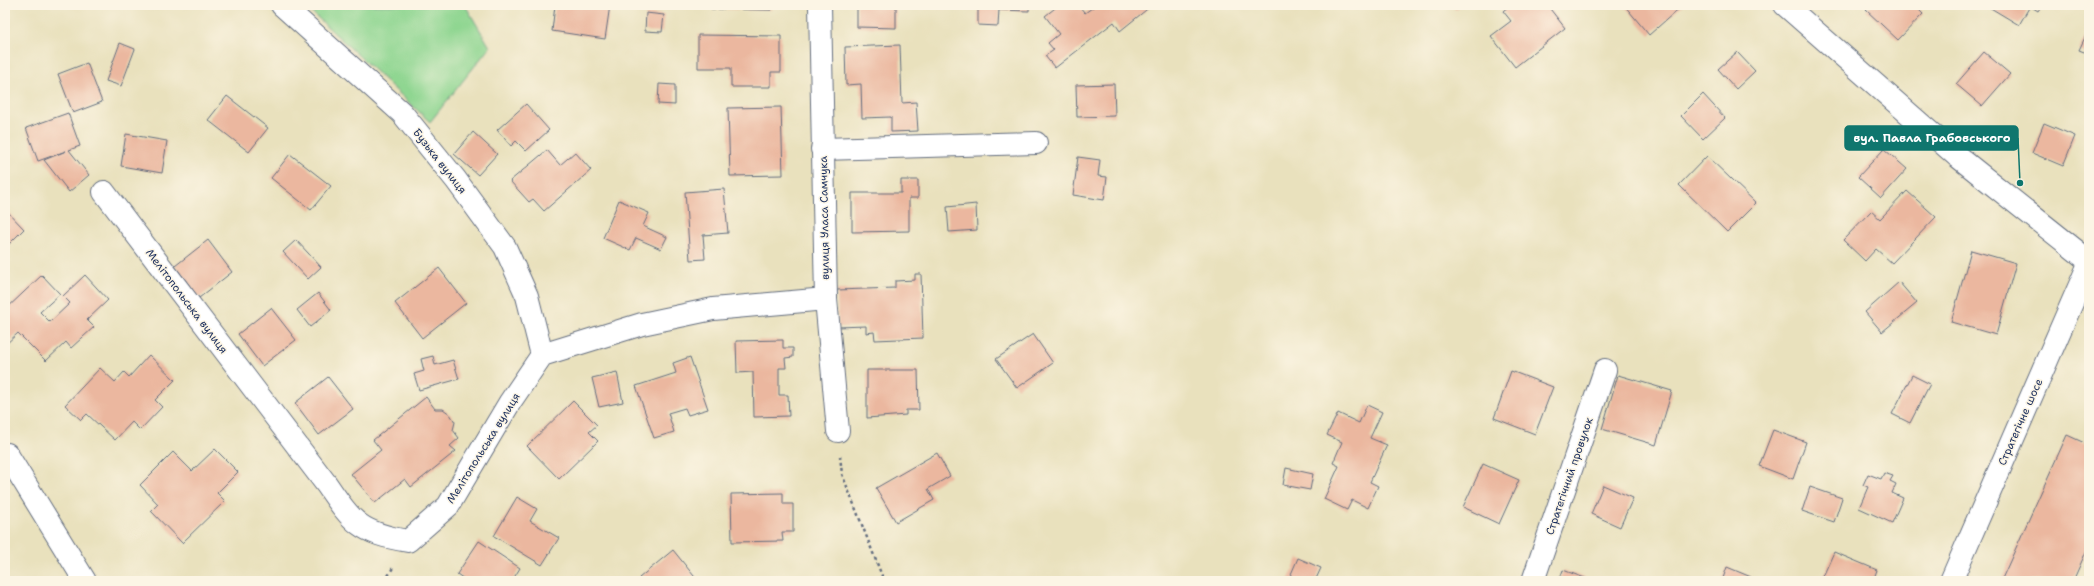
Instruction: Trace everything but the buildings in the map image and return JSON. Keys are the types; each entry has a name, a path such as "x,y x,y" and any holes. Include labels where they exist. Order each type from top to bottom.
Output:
{"street":[{"name":"Бузька вулиця","path":"282,5 402,113 456,180 505,246 527,296 542,355"},
{"name":"вулиця Уласа Самчука","path":"820,5 826,299 838,431"},
{"path":"1785,5 1957,156 2089,262"},
{"path":"822,149 1036,143"},
{"name":"Мелітопольська вулиця","path":"104,192 327,485 348,516 367,530 387,538 408,541 448,506 510,402 542,355"},
{"name":"Стратегічне шосе","path":"1951,581 2083,296 2089,262"},
{"path":"542,355 642,324 713,309 826,299"},
{"name":"Стратегічний провулок","path":"1533,581 1604,370"},
{"path":"7,454 86,581"}],"path":[{"path":"838,431 842,474 884,581"}],"green space":[{"path":"304,5 465,5 490,47 430,122"}],"place":[{"name":"вул. Павла Грабовського","path":"2020,183"}]}
